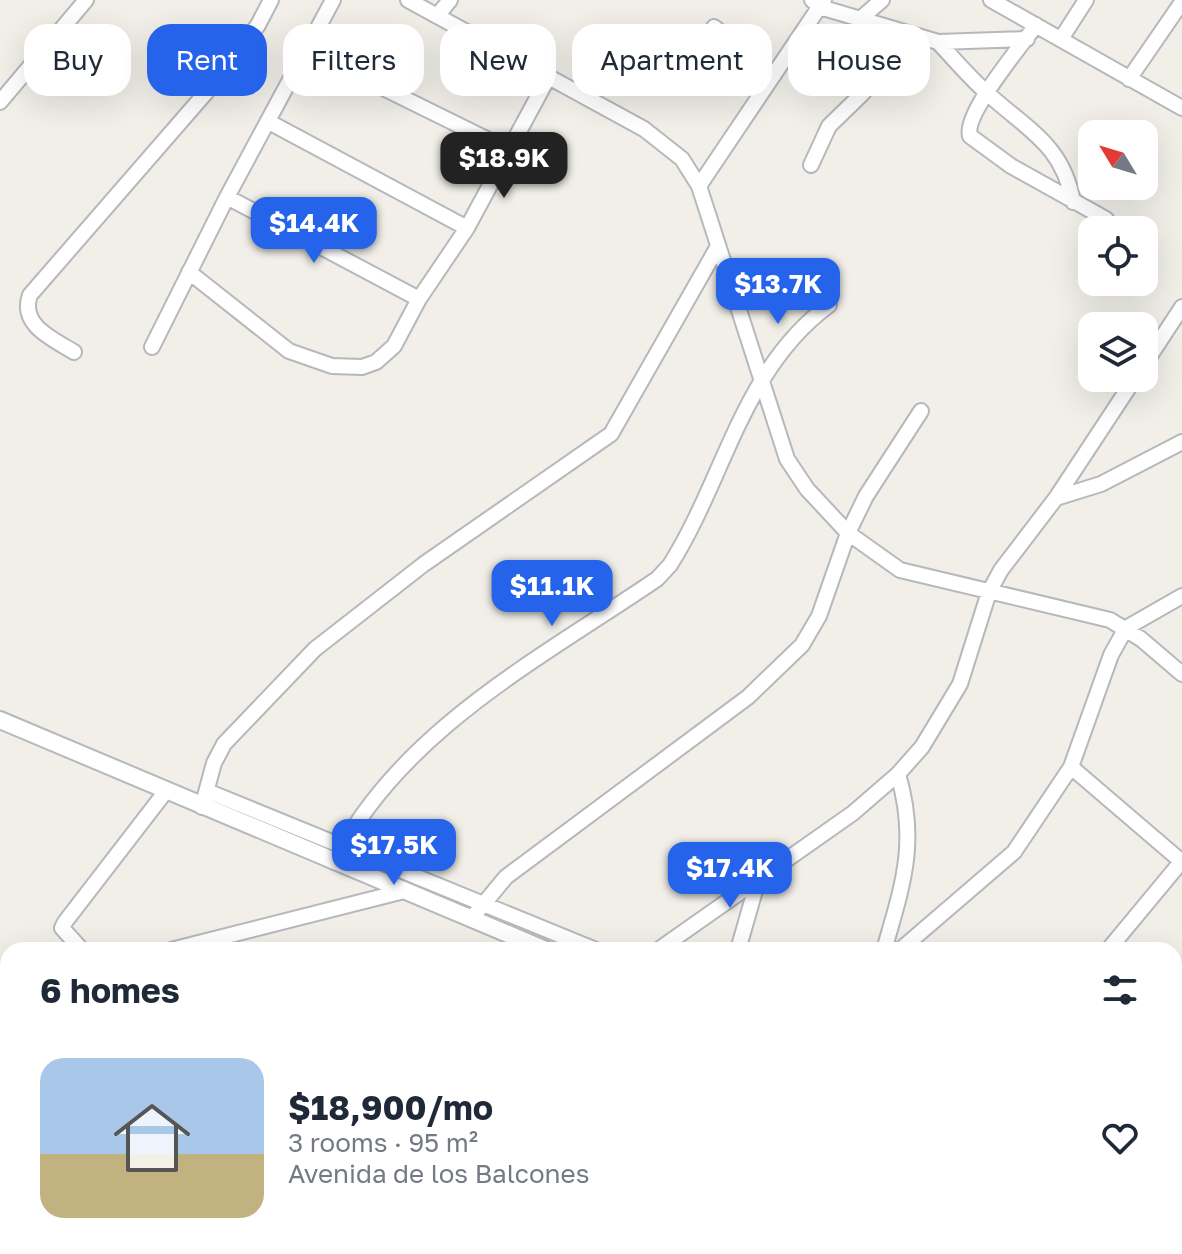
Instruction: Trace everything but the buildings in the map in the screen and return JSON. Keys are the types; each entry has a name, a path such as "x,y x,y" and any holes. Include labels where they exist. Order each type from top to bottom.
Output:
{"street":[{"path":"0,102 86,0"},
{"path":"74,352 38,330 29,316 28,302 35,288 216,81 258,25 271,0"},
{"path":"320,24 333,0"},
{"path":"408,0 452,24"},
{"path":"437,16 450,0"},
{"path":"859,20 882,0"},
{"path":"991,0 1182,108"},
{"path":"1061,39 1086,0"},
{"path":"699,186 819,2 859,20 938,42 1027,39"},
{"path":"1129,79 1182,2"},
{"path":"811,165 829,126 871,81 859,20"},
{"path":"1036,25 968,125 974,142 1100,216"},
{"path":"938,42 987,93 1058,157 1069,177 1073,202"},
{"path":"556,80 653,136 682,159 699,186 759,380 794,472 848,533 900,570 1110,620 1126,628 1182,674"},
{"path":"152,347 227,197 283,95"},
{"path":"399,96 509,150"},
{"path":"189,272 273,341 312,361 332,366 362,367 385,356 405,330 419,299 467,228 538,96"},
{"path":"269,122 467,228"},
{"path":"227,197 419,299"},
{"path":"204,799 214,763 224,744 315,649 424,564 611,434 717,248"},
{"path":"334,862 364,813 423,745 457,716 657,579 670,565 759,380 804,324 829,305"},
{"path":"1158,344 1182,307"},
{"path":"669,942 853,813 898,774 942,718 960,684 989,592 1001,570 1056,498 1126,392"},
{"path":"471,919 506,877 776,673 802,645 819,616 848,533 866,496 921,411"},
{"path":"1056,498 1101,484 1182,442"},
{"path":"909,942 1014,852 1071,767 1111,655 1126,628 1182,596"},
{"path":"0,720 166,791 204,799 342,845 577,942"},
{"path":"1071,767 1182,862 1115,942"},
{"path":"886,942 907,871 910,833 898,774"},
{"path":"60,942 62,928 75,906 166,791"},
{"path":"204,799 334,862 527,942"},
{"path":"740,942 758,880"},
{"path":"203,942 404,891"},
{"path":"62,928 75,942"}]}
